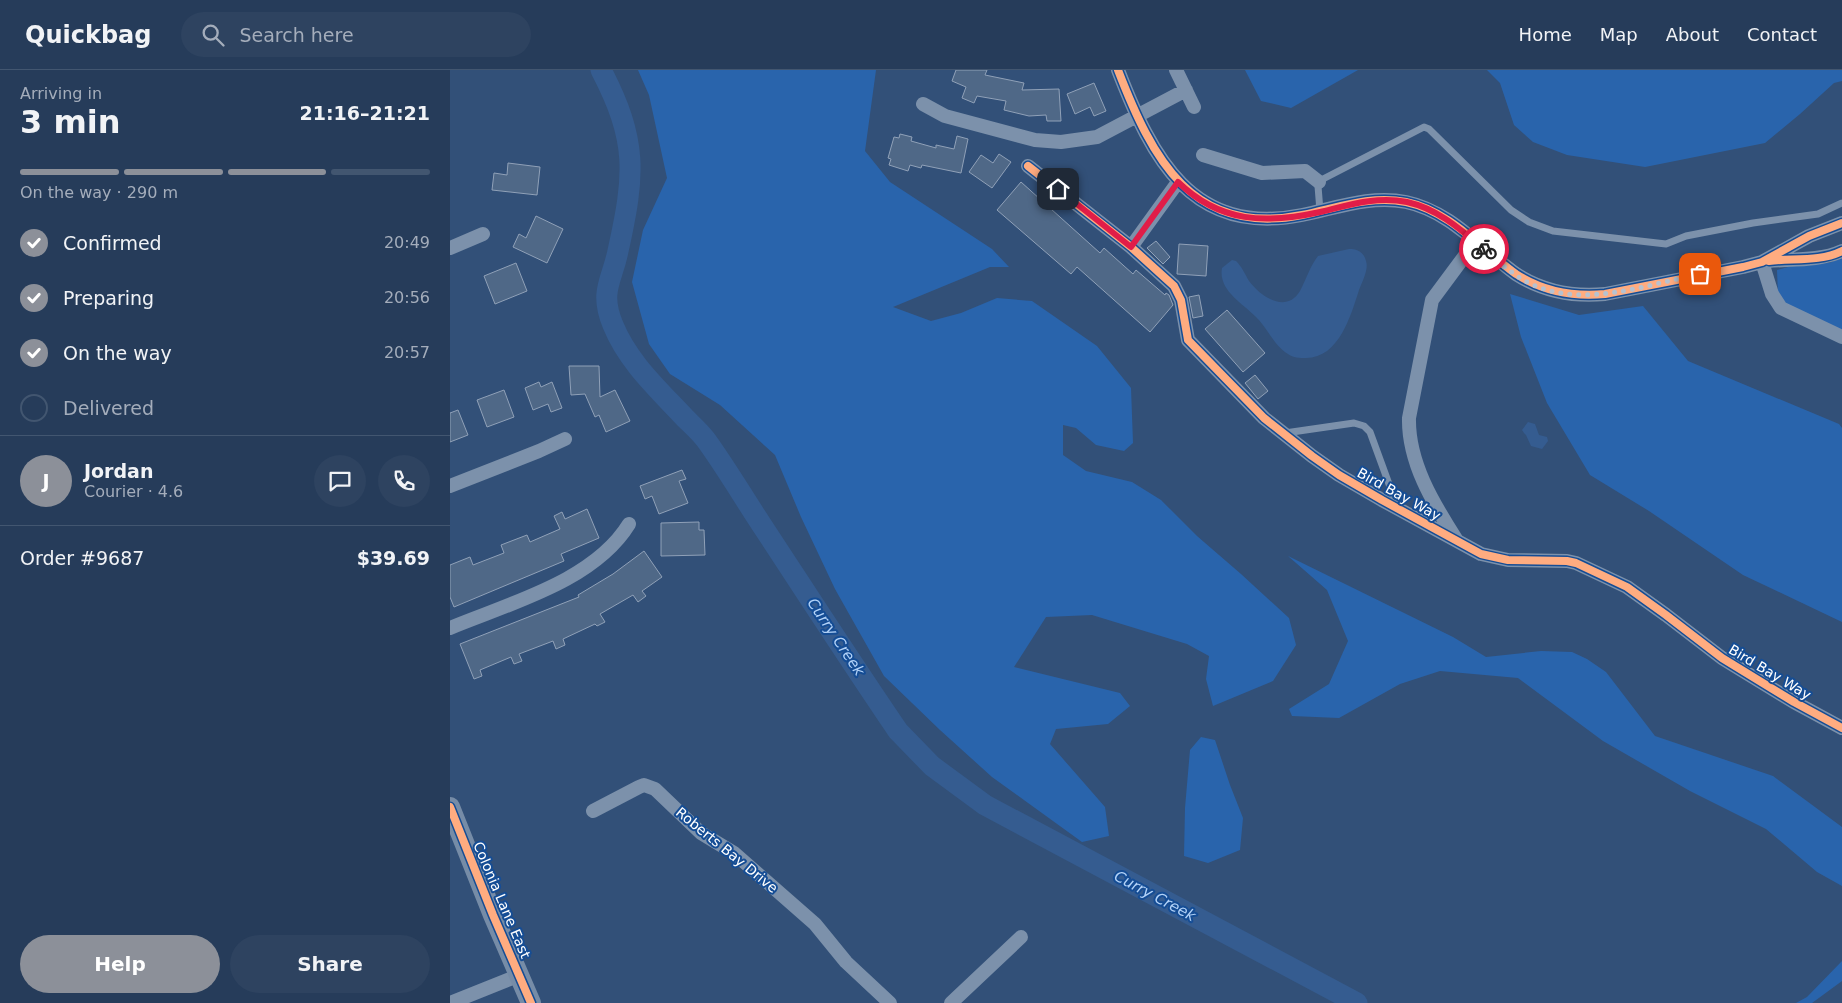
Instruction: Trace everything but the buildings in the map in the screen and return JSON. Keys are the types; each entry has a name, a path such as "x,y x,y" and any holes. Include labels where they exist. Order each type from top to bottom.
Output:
{"street":[{"path":"1118,70 1158,155 1178,182 1200,200 1224,212 1246,218 1285,218 1365,201 1406,202 1443,216 1526,281 1554,292 1586,296 1605,294 1762,262 1796,258 1818,258 1842,251"},
{"path":"1176,70 1194,107"},
{"path":"924,104 945,116 1023,137 1049,141 1084,140 1097,137 1186,90"},
{"path":"1203,155 1262,173 1305,171 1320,182"},
{"name":"Bird Bay Way","path":"1028,166 1131,247 1176,290 1181,300 1188,340 1282,434 1339,475 1481,554 1494,558 1576,563 1627,588 1722,658 1794,702 1842,728"},
{"path":"1131,247 1178,182"},
{"path":"1762,262 1809,236 1842,224"},
{"path":"450,248 483,234"},
{"name":"Bird Bay Way","path":"1458,541 1426,487 1412,444 1409,418 1432,300 1475,242"},
{"path":"1762,262 1772,294 1781,308 1790,314 1842,337"},
{"path":"450,486 565,439"},
{"path":"450,628 568,578 590,565 611,548 629,524"},
{"name":"Roberts Bay Drive","path":"593,811 644,785 655,789 701,833 734,853 815,924 846,962 890,1003"},
{"name":"Colonia Lane East","path":"450,807 455,835 493,915 531,1003"},
{"path":"951,1003 1021,937"},
{"path":"450,1002 520,975"}],"lane":[{"path":"1320,212 1318,186 1320,182 1424,128 1429,129 1511,210 1529,222 1553,231 1666,244 1686,236 1818,214 1842,203"},
{"path":"1282,434 1354,423 1364,426 1370,432 1394,495 1395,506"}],"shaded area":[{"path":"638,70 876,70 865,151 890,182 992,249 1009,267 990,267 893,307 931,321 961,313 997,298 1032,301 1097,346 1131,388 1133,443 1124,451 1096,445 1076,428 1063,425 1063,455 1086,471 1132,482 1161,500 1197,536 1289,618 1296,645 1273,681 1213,706 1206,679 1209,656 1187,644 1092,615 1046,617 1014,667 1120,693 1130,706 1108,724 1056,729 1050,744 1105,807 1109,836 1082,842 992,777 884,676 835,589 801,517 775,455 720,405 670,374 649,344 632,282 643,230 667,178 649,95"},
{"path":"1245,70 1358,70 1291,108 1261,101"},
{"path":"1487,70 1842,70 1842,81 1834,83 1765,143 1645,167 1567,155 1533,142 1514,125 1500,83"},
{"path":"1349,249 1357,250 1364,255 1367,264 1365,275 1342,333 1327,351 1317,356 1297,358 1283,351 1259,320 1227,289 1222,276 1222,268 1232,260 1236,261 1249,281 1260,293 1274,301 1288,301 1294,298 1300,291 1318,256"},
{"path":"1842,258 1842,330 1785,305 1778,294 1777,270 1799,264 1829,263"},
{"path":"1510,294 1579,315 1643,306 1688,361 1839,424 1842,428 1842,622 1743,575 1649,511 1590,475 1547,403 1521,337"},
{"path":"1528,422 1535,424 1539,435 1547,437 1548,441 1542,449 1531,446 1522,430"},
{"path":"1288,556 1453,637 1486,657 1541,651 1572,652 1587,659 1606,672 1655,736 1773,776 1842,827 1842,886 1817,872 1766,829 1690,791 1603,741 1518,678 1440,671 1400,684 1339,718 1292,716 1289,709 1329,684 1348,641 1327,590"},
{"path":"1201,737 1215,740 1243,818 1240,850 1208,863 1184,856 1185,808 1190,750"},
{"path":"1842,961 1842,981 1812,1003 1796,1003 1807,997"}],"waterway":[{"name":"Curry Creek","path":"601,70 622,117 630,158 630,179 624,224 607,295 607,303 613,325 635,363 654,386 701,434 714,451 898,731 932,766 985,805 1357,1003"}],"cycle path":[{"path":"1118,70 1146,133 1162,160 1182,184 1204,202 1232,214 1264,219 1302,215 1367,201 1393,200 1406,202 1422,207 1451,222 1516,274 1537,285 1559,292 1582,295 1605,294 1743,267 1762,262 1809,236 1842,223"},
{"path":"1028,166 1131,247 1174,286 1181,300 1188,340 1264,418 1339,475 1481,554 1508,560 1567,561 1576,563 1627,587 1722,658 1794,702 1842,728"},
{"path":"1769,261 1825,257 1842,251"},
{"path":"450,807 493,915 531,1003"}],"way so far":[{"path":"1484,249 1526,281 1554,292 1568,295 1605,294 1700,274"}],"route":[{"path":"1058,189 1131,247 1178,182 1194,196 1211,206 1236,216 1255,219 1285,218 1365,201 1392,200 1406,202 1443,216 1484,249"}]}
